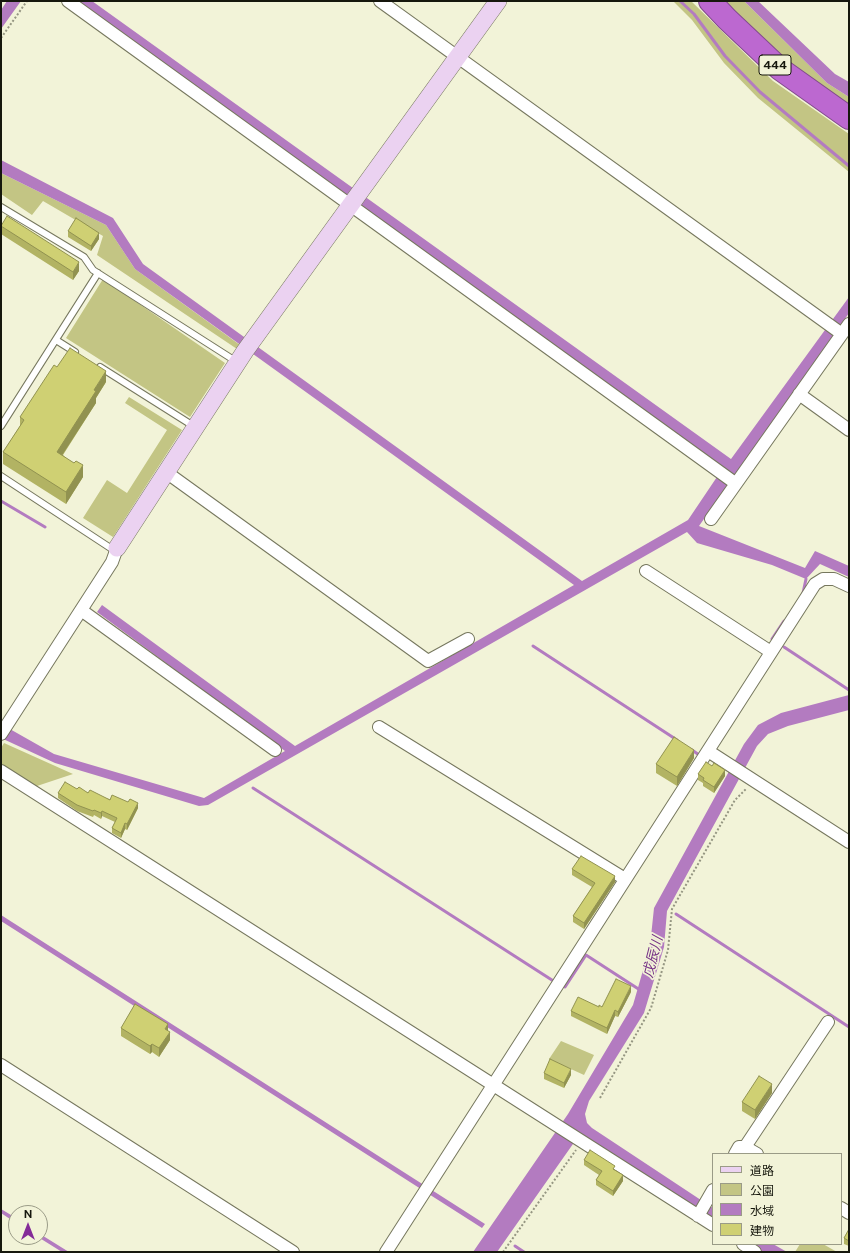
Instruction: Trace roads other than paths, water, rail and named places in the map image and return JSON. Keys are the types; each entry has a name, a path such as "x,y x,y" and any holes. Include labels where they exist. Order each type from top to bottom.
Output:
{"highway":[{"name":"444","path":"710,1 780,69 849,118"}],"street":[{"path":"68,1 355,198 735,482"},
{"path":"380,1 826,322 846,329 735,482 711,519"},
{"path":"4,730 112,562 116,550 245,351 498,1"},
{"path":"799,394 849,430"},
{"path":"166,472 428,661 468,639"},
{"path":"646,571 771,652"},
{"path":"386,1252 492,1084 815,584 822,579 834,579 849,586"},
{"path":"81,610 275,750"},
{"path":"378,726 625,879"},
{"path":"705,756 728,764 849,842"},
{"path":"1,771 712,1224"},
{"path":"745,1146 828,1022"},
{"path":"1,1066 293,1252"},
{"path":"736,1153 740,1146 745,1146 756,1153"},
{"path":"698,1216 710,1195"},
{"path":"744,1245 755,1252"}],"lane":[{"path":"1,207 84,257 93,270 98,273 245,351"},
{"path":"1,426 98,273"},
{"path":"56,340 82,356"},
{"path":"95,364 195,427"},
{"path":"1,476 116,550"}],"water":[{"path":"7,1 21,1 1,29 1,10"},
{"path":"75,1 92,1 731,459 849,297 849,313 699,526 805,568 815,551 849,566 849,577 820,564 806,579 772,565 697,543 687,532 208,805 199,806 55,763 1,738 1,724 54,754 204,798 285,751 97,612 102,605 295,746 574,585 135,269 106,225 1,173 1,160 113,218 143,264 582,581 688,520 723,468"},
{"path":"744,1 758,1 835,74 849,82 849,97 827,83"},
{"name":"戊辰川","path":"849,695 849,710 788,726 768,734 757,746 667,911 664,947 644,1013 589,1101 585,1114 587,1123 592,1128 712,1207 712,1221 580,1134 497,1252 473,1252 568,1114 633,1005 650,946 654,908 744,744 758,725 781,713"},
{"path":"1,915 485,1224 482,1228 1,921"},
{"path":"1,1209 8,1213 8,1218 1,1213"},
{"path":"48,1239 69,1252 62,1252 48,1243"},
{"path":"751,1245 775,1245 787,1252 762,1252"}],"waterway":[{"path":"680,1 694,14 725,56 760,92 849,166"},
{"path":"1,501 45,527"},
{"path":"803,593 806,579"},
{"path":"772,639 784,621"},
{"path":"533,646 677,740"},
{"path":"784,647 849,690"},
{"path":"692,750 702,757"},
{"path":"253,788 555,982"},
{"path":"676,914 849,1027"},
{"path":"560,984 565,987 586,955 640,990"},
{"path":"515,1246 524,1252"}]}
